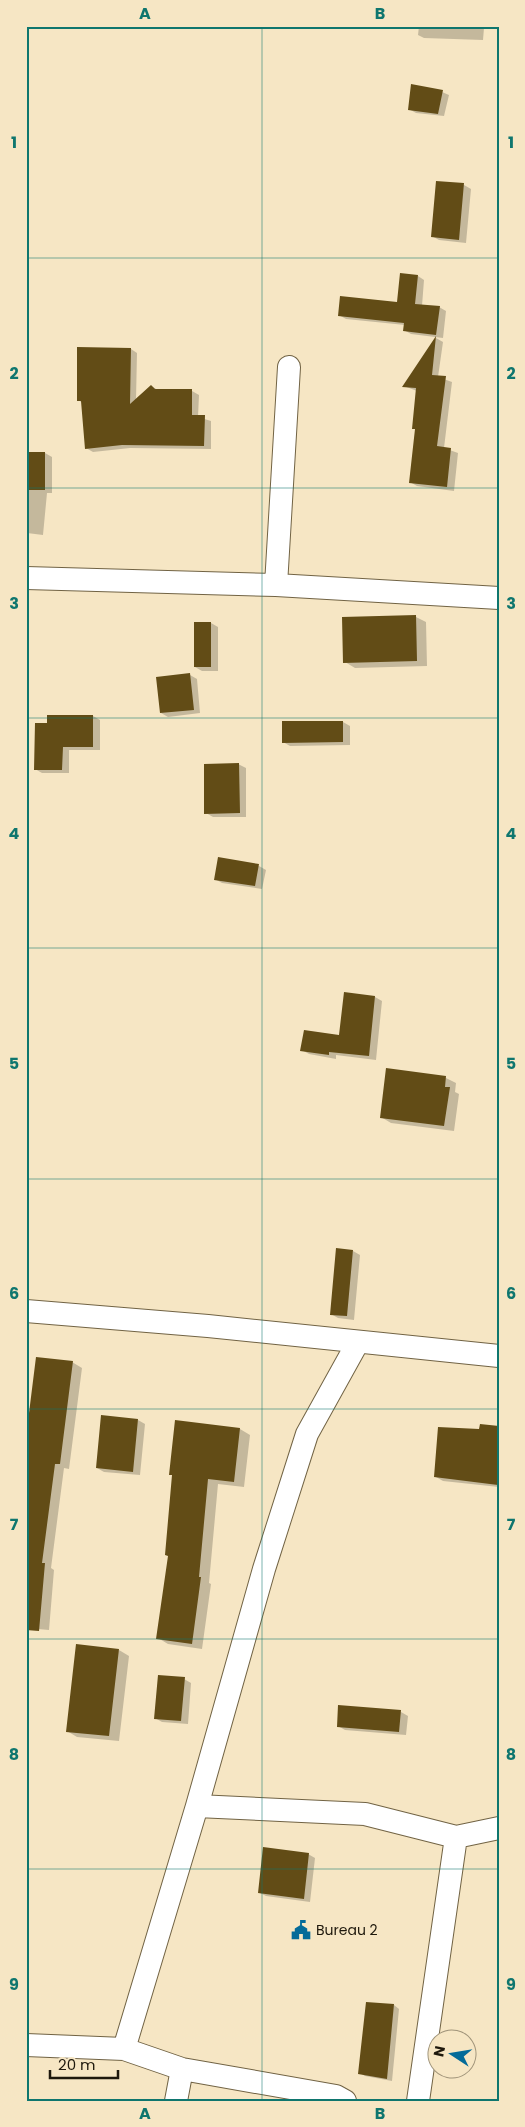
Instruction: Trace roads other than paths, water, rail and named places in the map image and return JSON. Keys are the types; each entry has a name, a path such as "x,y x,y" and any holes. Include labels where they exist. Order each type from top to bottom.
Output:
{"street":[{"path":"276,585 289,367"},
{"path":"26,578 276,585 499,598"},
{"path":"26,1311 499,1356"},
{"path":"124,2049 197,1806 264,1570 307,1434 358,1342"},
{"path":"197,1806 365,1814 456,1837 499,1828"},
{"path":"418,2101 456,1837"},
{"path":"26,2045 124,2049 182,2069 336,2096 346,2101"},
{"path":"176,2101 182,2069"}],"place":[{"name":"Bureau 2","path":"301,1930"}]}
